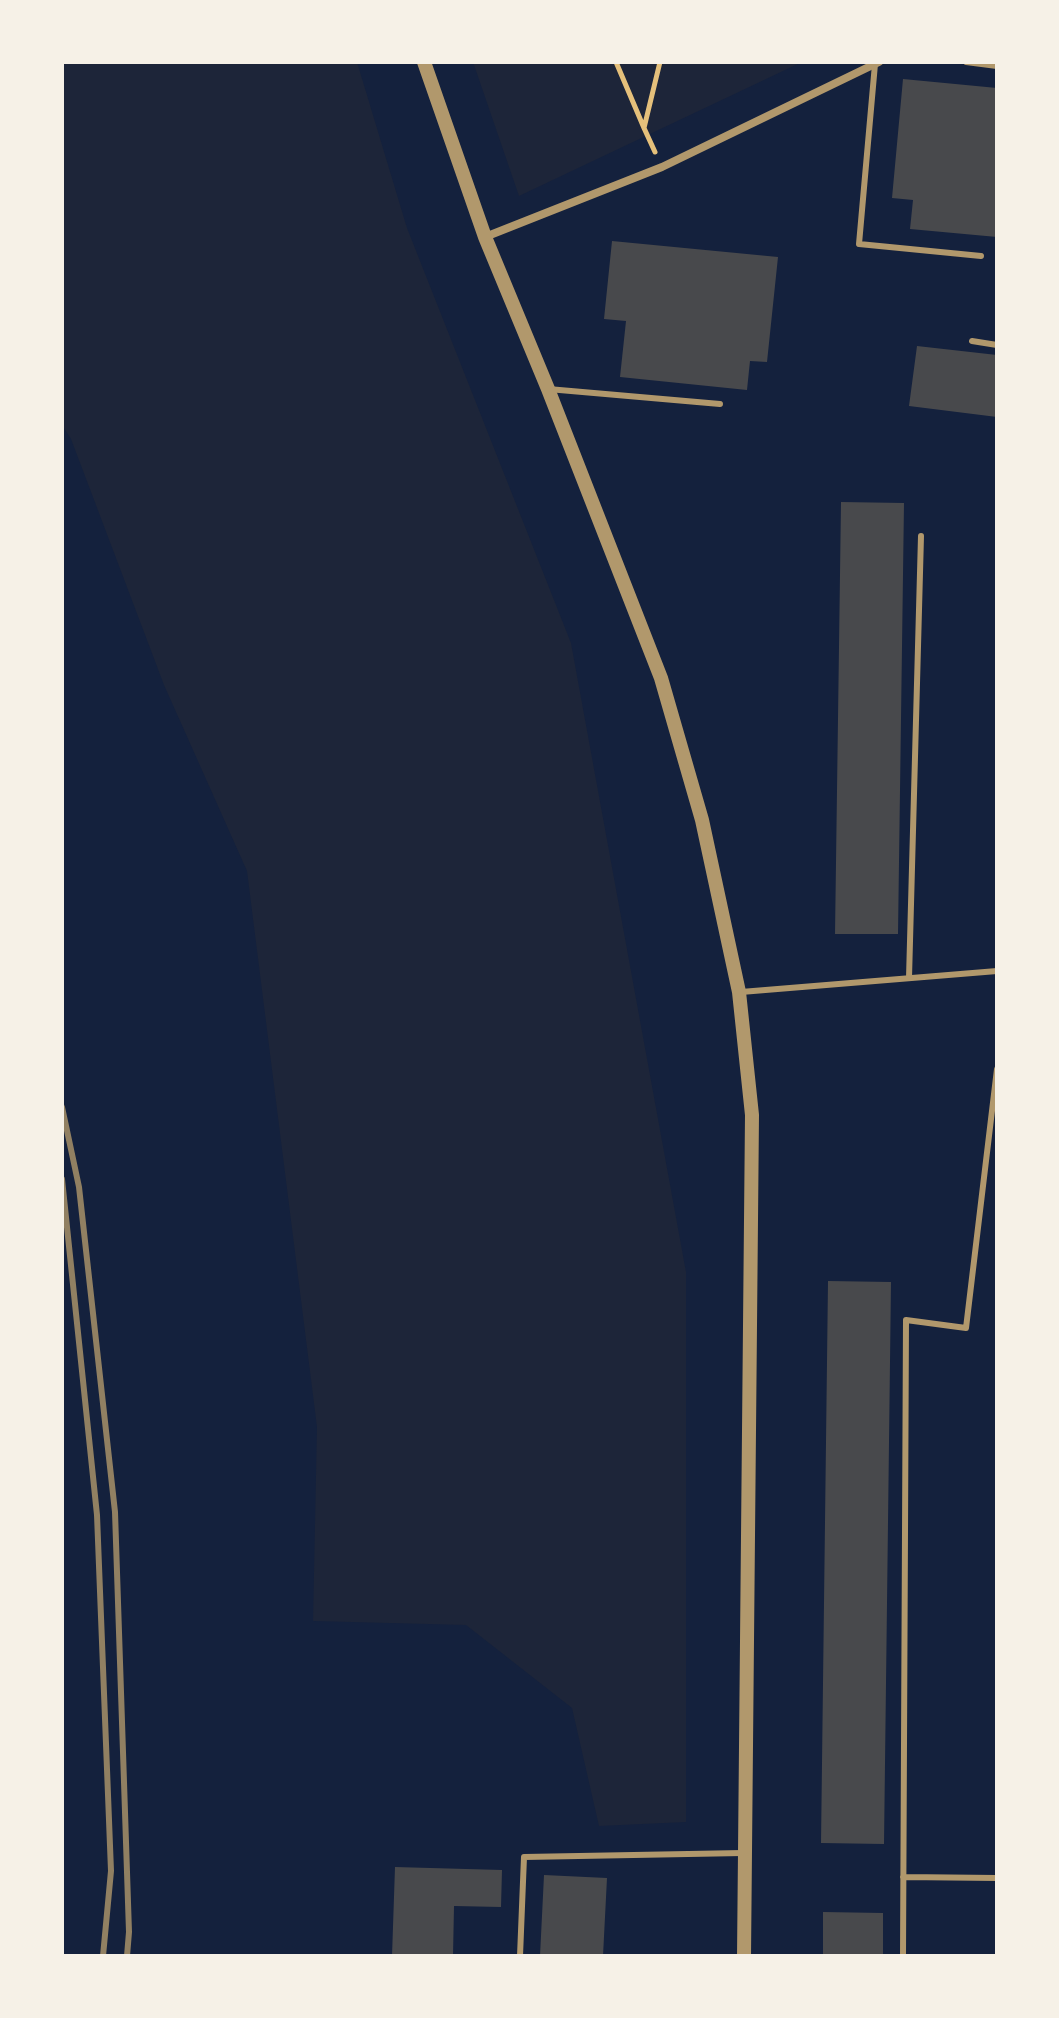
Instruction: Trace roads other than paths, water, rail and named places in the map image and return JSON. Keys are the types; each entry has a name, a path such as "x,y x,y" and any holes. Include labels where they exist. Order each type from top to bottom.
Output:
{"street":[{"path":"424,62 485,237 661,678 702,820 739,992 752,1115 744,1956"},
{"path":"485,237 662,167 877,63"}],"lane":[{"path":"966,62 997,66"},
{"path":"877,63 859,244 981,256"},
{"path":"972,341 997,345"},
{"path":"548,389 720,404"},
{"path":"909,978 921,536"},
{"path":"739,992 997,971"},
{"path":"903,1956 906,1320 966,1328 997,1069"},
{"path":"520,1956 524,1857 746,1853"},
{"path":"903,1877 997,1878"}],"railway":[{"path":"62,1107 79,1187 115,1512 129,1932 127,1956"},
{"path":"62,1179 97,1515 111,1871 103,1956"}]}
